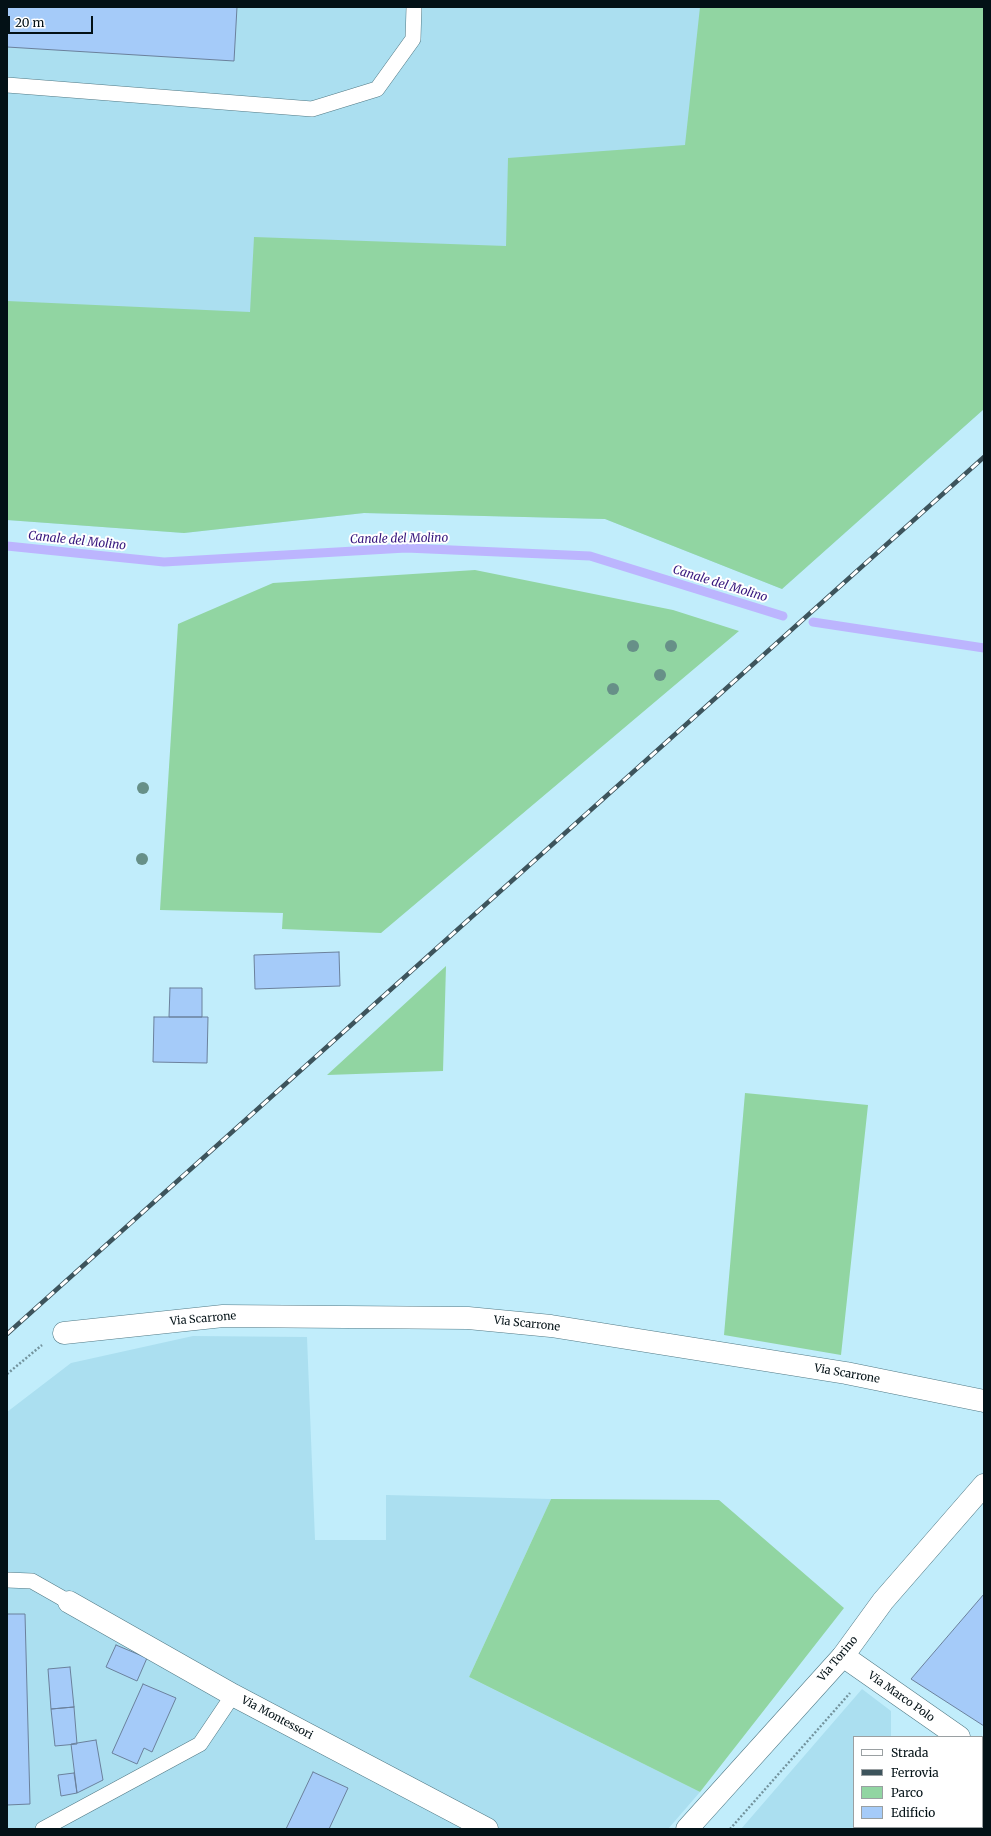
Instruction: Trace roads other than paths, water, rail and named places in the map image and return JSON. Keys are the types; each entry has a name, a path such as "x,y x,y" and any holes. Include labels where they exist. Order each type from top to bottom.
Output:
{"street":[{"name":"Via Scarrone","path":"64,1333 223,1316 468,1318 551,1326 830,1370 984,1401"},
{"name":"Via Torino","path":"687,1829 843,1656 883,1601 984,1485"},
{"name":"Via Montessori","path":"68,1602 233,1695 487,1829"},
{"name":"Via Marco Polo","path":"843,1656 957,1736"}],"lane":[{"path":"7,85 312,109 377,89 413,39 414,7"},
{"path":"7,1580 32,1581 68,1602"},
{"path":"43,1829 200,1744 233,1695"}],"waterway":[{"name":"Canale del Molino","path":"7,546 164,562 406,548 590,556 783,616"},
{"name":"Canale del Molino","path":"813,622 984,648"}],"railway":[{"path":"7,1334 984,457"}]}
